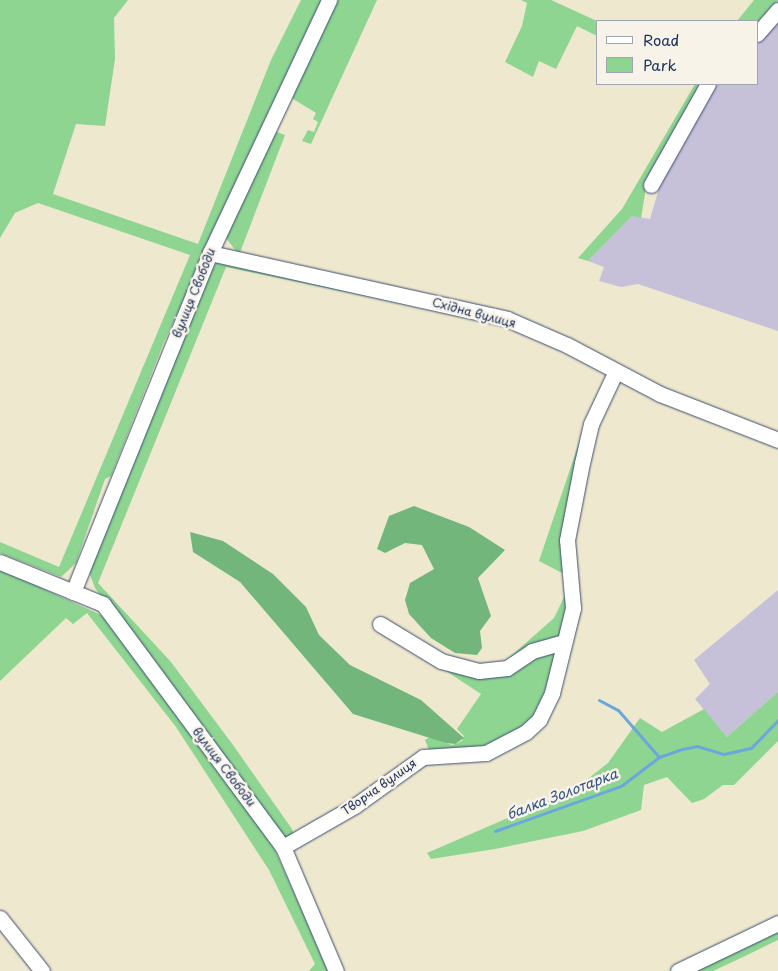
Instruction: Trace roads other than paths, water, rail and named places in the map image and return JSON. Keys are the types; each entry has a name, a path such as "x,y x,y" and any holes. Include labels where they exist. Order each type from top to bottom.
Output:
{"street":[{"name":"вулиця Свободи","path":"73,592 210,253 329,0"},
{"path":"758,33 778,10"},
{"path":"651,185 707,85"},
{"name":"Східна вулиця","path":"210,253 507,320 567,345 615,373 778,440"},
{"name":"Творча вулиця","path":"283,847 356,805 423,757 486,754 526,732 549,702 575,596 567,529 591,424 615,373"},
{"name":"вулиця Свободи","path":"0,562 103,604 283,847 336,971"},
{"path":"380,624 441,661 479,671 507,668 532,651 563,642"},
{"path":"0,918 42,971"},
{"path":"678,971 778,923"}],"waterway":[{"name":"балка Золотарка","path":"599,700 618,710 659,757"},
{"name":"балка Золотарка","path":"495,831 621,786 659,757 682,749 697,746 724,754 751,748 778,720"}]}
